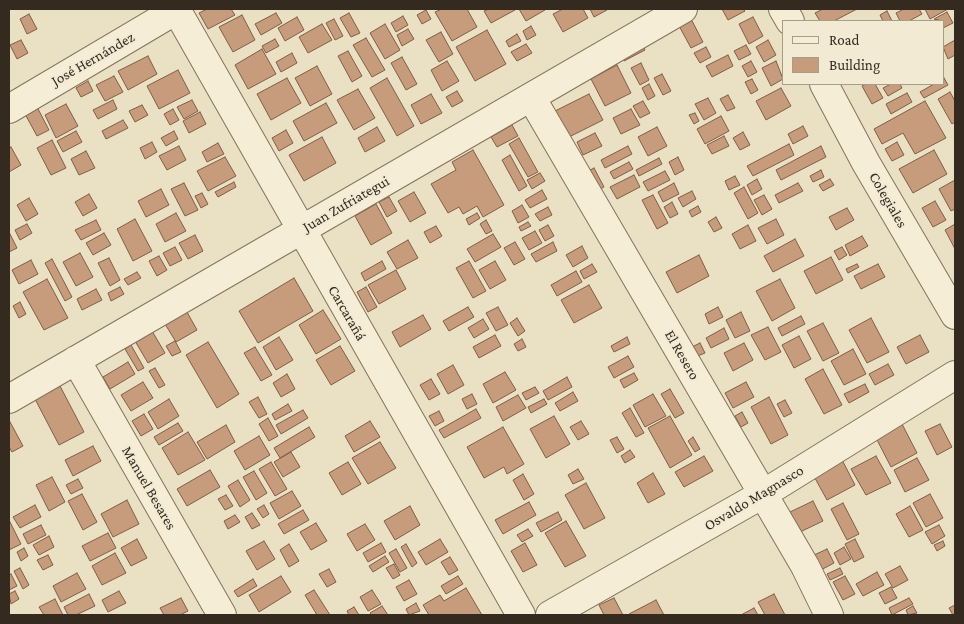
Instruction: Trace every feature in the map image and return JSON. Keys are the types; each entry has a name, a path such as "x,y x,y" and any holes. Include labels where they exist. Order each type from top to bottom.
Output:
{"street":[{"name":"José Hernández","path":"9,108 177,9"},
{"name":"Carcarañá","path":"177,9 300,231 521,615"},
{"name":"Juan Zufriategui","path":"9,399 683,9"},
{"path":"783,9 789,20"},
{"name":"Colegiales","path":"825,85 866,163 955,315"},
{"name":"El Resero","path":"531,97 763,494 804,566 829,615"},
{"name":"Manuel Besares","path":"76,360 222,615"},
{"name":"Osvaldo Magnasco","path":"550,615 763,494 955,375"}],"building":[{"path":"207,9 231,9 235,15 208,29 199,13"},
{"path":"442,9 467,9 477,27 452,41 435,12"},
{"path":"489,9 515,10 491,23 484,11"},
{"path":"519,9 545,9 545,10 526,21"},
{"path":"563,9 583,9 588,18 563,32 553,14"},
{"path":"590,9 607,9 607,10 594,17"},
{"path":"722,9 743,9 745,11 728,20"},
{"path":"823,9 857,9 836,20 819,20 815,13"},
{"path":"904,9 919,9 922,14 911,20 900,20 896,13"},
{"path":"925,9 948,9 930,19"},
{"path":"426,10 431,19 422,24 417,15"},
{"path":"887,11 892,20 882,20 880,15"},
{"path":"947,12 953,23 944,28 944,20 934,19"},
{"path":"276,13 282,23 261,35 255,24"},
{"path":"349,13 360,33 351,37 340,18"},
{"path":"29,14 37,29 27,34 20,19"},
{"path":"242,15 255,40 233,52 219,27"},
{"path":"403,16 408,25 396,32 391,23"},
{"path":"297,17 304,30 285,41 278,28"},
{"path":"690,17 703,42 691,48 678,24"},
{"path":"753,17 763,36 749,44 739,24"},
{"path":"334,19 343,36 335,40 326,23"},
{"path":"322,24 332,40 308,53 299,37"},
{"path":"385,24 400,50 385,59 370,33"},
{"path":"531,26 536,35 527,40 523,31"},
{"path":"408,29 414,39 402,46 397,35"},
{"path":"487,30 506,64 475,81 456,47"},
{"path":"441,32 453,54 439,62 426,40"},
{"path":"517,34 521,41 509,47 506,41"},
{"path":"366,38 385,70 372,77 353,45"},
{"path":"275,39 279,46 266,53 262,46"},
{"path":"21,40 28,53 17,59 10,45"},
{"path":"768,40 776,55 764,62 756,47"},
{"path":"955,40 955,55 948,59 944,46"},
{"path":"526,44 532,53 517,61 511,52"},
{"path":"642,44 645,50 624,61 621,54"},
{"path":"746,45 751,54 739,60 734,51"},
{"path":"706,47 711,57 700,63 694,53"},
{"path":"262,49 276,74 248,89 235,65"},
{"path":"348,51 362,76 352,82 338,56"},
{"path":"292,53 297,63 281,72 276,62"},
{"path":"728,55 733,66 712,77 706,66"},
{"path":"148,56 157,74 128,90 118,71"},
{"path":"402,57 417,84 406,90 391,63"},
{"path":"447,61 459,81 442,91 431,70"},
{"path":"751,61 757,72 748,77 742,66"},
{"path":"776,61 782,80 771,86 762,68"},
{"path":"641,63 649,80 640,85 631,68"},
{"path":"617,65 631,93 605,106 591,79"},
{"path":"317,66 332,94 310,106 295,78"},
{"path":"178,70 190,93 159,109 147,86"},
{"path":"662,74 671,91 663,95 654,78"},
{"path":"114,76 123,92 105,101 96,85"},
{"path":"287,78 301,103 271,120 257,94"},
{"path":"387,78 414,126 397,136 370,88"},
{"path":"944,78 948,85 924,98 920,92 932,85 944,85"},
{"path":"752,79 758,90 751,94 745,82"},
{"path":"88,81 93,91 81,97 76,88"},
{"path":"649,84 655,96 648,100 642,88"},
{"path":"876,85 883,98 872,104 862,86"},
{"path":"889,85 900,85 902,88 888,96 883,88"},
{"path":"781,88 791,106 766,120 756,101"},
{"path":"358,89 375,118 354,130 337,100"},
{"path":"457,91 463,101 452,107 446,97"},
{"path":"950,92 955,101 955,122 952,124 938,99"},
{"path":"907,93 912,102 891,114 886,104"},
{"path":"431,94 442,113 421,124 411,105"},
{"path":"589,94 603,120 569,137 555,111"},
{"path":"728,95 735,108 727,111 720,99"},
{"path":"708,98 716,113 704,120 695,104"},
{"path":"113,100 117,109 98,119 93,110"},
{"path":"192,100 198,111 184,119 177,107"},
{"path":"643,101 650,113 640,118 633,106"},
{"path":"925,101 946,138 915,154 903,133 882,144 874,129"},
{"path":"326,103 337,123 304,141 293,121"},
{"path":"66,104 78,126 56,138 45,115"},
{"path":"142,105 148,115 135,122 129,111"},
{"path":"37,107 49,130 37,136 25,114"},
{"path":"173,109 179,120 170,125 164,114"},
{"path":"631,109 640,125 621,134 613,118"},
{"path":"200,112 206,124 189,133 183,121"},
{"path":"695,113 699,121 694,124 689,115"},
{"path":"721,116 729,131 705,144 697,129"},
{"path":"123,120 128,128 106,139 102,131"},
{"path":"512,125 518,136 497,147 491,137"},
{"path":"803,126 808,136 793,144 788,134"},
{"path":"377,127 385,141 365,152 358,138"},
{"path":"657,127 667,146 648,156 638,137"},
{"path":"286,130 293,143 279,151 272,138"},
{"path":"76,131 82,142 63,152 57,141"},
{"path":"174,131 178,139 166,146 161,138"},
{"path":"743,132 750,145 740,150 733,138"},
{"path":"595,133 602,146 583,155 577,142"},
{"path":"724,136 729,146 712,154 707,145"},
{"path":"322,137 336,163 304,181 289,155"},
{"path":"519,138 538,172 528,177 509,144"},
{"path":"52,140 66,168 51,175 37,148"},
{"path":"152,142 157,152 145,159 140,148"},
{"path":"897,142 904,155 892,161 885,149"},
{"path":"218,143 224,154 207,162 202,152"},
{"path":"789,144 794,155 753,176 747,166"},
{"path":"179,146 186,160 167,170 159,156"},
{"path":"628,146 632,154 605,168 601,160"},
{"path":"821,146 826,157 781,180 776,170"},
{"path":"11,147 21,165 9,172 9,148"},
{"path":"473,150 504,205 483,217 477,206 463,214 459,207 448,213 431,184 456,170 452,162"},
{"path":"934,150 947,174 913,193 899,169"},
{"path":"86,151 95,168 79,175 71,159"},
{"path":"510,155 527,186 519,191 502,160"},
{"path":"225,157 236,176 208,191 197,171"},
{"path":"678,157 684,170 675,175 669,162"},
{"path":"659,158 662,164 639,176 636,170"},
{"path":"629,162 633,169 614,179 610,172"},
{"path":"594,168 604,187 595,192 585,173"},
{"path":"821,170 824,177 813,182 810,176"},
{"path":"665,171 670,180 648,191 643,182"},
{"path":"540,173 545,181 532,189 527,180"},
{"path":"634,175 640,187 617,199 610,187"},
{"path":"735,176 740,185 729,190 725,181"},
{"path":"757,179 762,189 752,195 747,185"},
{"path":"830,179 834,185 823,191 819,185"},
{"path":"955,180 955,209 951,211 939,189"},
{"path":"234,182 236,187 218,197 215,192"},
{"path":"184,183 198,210 185,216 171,189"},
{"path":"674,183 679,194 663,202 658,192"},
{"path":"798,183 803,191 779,203 775,195"},
{"path":"744,187 758,213 748,219 734,193"},
{"path":"161,189 169,205 146,217 138,201"},
{"path":"542,190 547,199 530,208 525,200"},
{"path":"692,191 696,199 683,207 678,198"},
{"path":"414,192 426,213 410,222 398,201"},
{"path":"202,193 208,204 201,208 195,196"},
{"path":"89,194 97,208 83,216 75,202"},
{"path":"653,195 668,223 657,229 642,200"},
{"path":"764,195 772,209 762,215 754,200"},
{"path":"389,197 397,211 387,217 379,202"},
{"path":"29,198 38,214 26,221 17,205"},
{"path":"935,201 946,220 933,227 922,208"},
{"path":"672,202 678,214 670,218 664,207"},
{"path":"376,204 392,233 371,245 355,216"},
{"path":"522,205 529,217 518,223 512,211"},
{"path":"698,206 701,212 692,217 689,211"},
{"path":"548,207 552,215 540,221 535,214"},
{"path":"847,208 854,220 836,230 829,217"},
{"path":"176,213 186,231 165,242 156,224"},
{"path":"477,213 480,218 469,225 466,219"},
{"path":"716,217 722,228 714,232 708,222"},
{"path":"135,219 152,251 133,261 117,229"},
{"path":"776,219 784,235 767,244 758,228"},
{"path":"96,220 101,230 81,240 75,230"},
{"path":"486,220 492,231 486,234 480,224"},
{"path":"528,222 531,226 521,231 519,227"},
{"path":"27,224 32,233 20,240 15,230"},
{"path":"955,224 955,249 945,230"},
{"path":"548,225 554,236 545,241 539,230"},
{"path":"748,225 756,241 740,249 732,234"},
{"path":"436,226 442,236 430,243 424,232"},
{"path":"535,231 542,243 529,250 522,238"},
{"path":"9,232 17,248 9,252"},
{"path":"104,233 111,245 93,255 86,243"},
{"path":"493,234 501,247 475,262 467,249"},
{"path":"195,235 203,251 188,259 179,243"},
{"path":"862,236 868,246 850,256 845,245"},
{"path":"795,239 804,256 773,272 764,256"},
{"path":"408,240 418,258 397,269 387,252"},
{"path":"515,242 525,259 514,265 504,248"},
{"path":"553,242 557,251 536,262 531,254"},
{"path":"582,246 588,258 573,267 566,255"},
{"path":"175,247 182,260 170,266 163,253"},
{"path":"842,247 847,255 839,260 834,251"},
{"path":"80,253 93,277 76,286 63,262"},
{"path":"699,255 709,276 677,293 666,272"},
{"path":"159,256 167,270 157,276 149,261"},
{"path":"831,257 843,280 816,294 804,271"},
{"path":"109,258 120,280 110,286 98,263"},
{"path":"52,259 72,297 65,301 45,263"},
{"path":"31,260 38,274 19,284 12,270"},
{"path":"382,261 386,269 365,281 361,273"},
{"path":"469,261 486,291 473,298 456,268"},
{"path":"495,261 506,280 490,289 479,270"},
{"path":"592,264 597,272 584,279 580,271"},
{"path":"857,264 859,267 848,273 846,269"},
{"path":"878,264 885,277 861,289 854,276"},
{"path":"396,270 406,289 379,304 368,285"},
{"path":"576,271 582,282 557,296 551,285"},
{"path":"137,272 141,278 128,285 124,279"},
{"path":"294,278 313,311 258,343 239,311"},
{"path":"47,279 68,318 44,330 23,292"},
{"path":"780,279 795,308 772,321 756,291"},
{"path":"589,285 602,308 574,323 561,300"},
{"path":"120,287 124,294 111,301 108,293"},
{"path":"366,287 377,307 368,312 357,292"},
{"path":"96,289 102,300 82,310 77,299"},
{"path":"20,302 26,314 19,318 13,306"},
{"path":"468,307 474,317 449,331 443,321"},
{"path":"498,307 508,325 496,331 486,313"},
{"path":"718,307 723,317 709,324 705,314"},
{"path":"323,310 341,339 316,354 299,325"},
{"path":"187,312 197,330 176,342 165,324"},
{"path":"741,312 750,331 735,338 726,320"},
{"path":"423,315 431,329 400,347 392,332"},
{"path":"801,316 805,324 782,336 778,328"},
{"path":"517,318 525,331 518,336 510,323"},
{"path":"871,318 889,352 867,363 849,330"},
{"path":"483,319 489,329 474,338 468,328"},
{"path":"823,323 839,353 823,361 807,331"},
{"path":"768,327 781,352 765,360 751,335"},
{"path":"724,328 729,339 711,348 706,338"},
{"path":"152,331 165,353 148,363 135,341"},
{"path":"495,335 501,346 479,358 473,347"},
{"path":"920,335 929,352 906,364 897,347"},
{"path":"799,336 811,359 794,368 782,345"},
{"path":"279,337 293,360 276,370 263,347"},
{"path":"627,337 630,344 614,352 611,346"},
{"path":"522,339 526,347 518,351 514,344"},
{"path":"175,341 181,352 172,356 166,346"},
{"path":"208,342 239,394 217,408 186,355"},
{"path":"700,343 705,353 695,357 690,348"},
{"path":"744,343 753,360 733,371 724,353"},
{"path":"131,345 144,368 138,371 125,349"},
{"path":"340,346 355,371 331,385 316,360"},
{"path":"255,347 272,375 261,381 244,353"},
{"path":"853,349 866,374 844,385 831,361"},
{"path":"628,356 634,367 614,378 608,367"},
{"path":"128,362 135,374 110,389 103,377"},
{"path":"888,364 894,375 875,385 869,374"},
{"path":"453,365 464,385 448,394 437,374"},
{"path":"155,368 165,385 159,388 149,371"},
{"path":"823,369 842,405 824,414 805,379"},
{"path":"505,372 516,390 493,403 483,384"},
{"path":"634,373 638,380 624,388 620,380"},
{"path":"287,374 295,389 281,397 273,383"},
{"path":"567,377 572,387 548,400 543,391"},
{"path":"431,379 440,394 429,400 420,385"},
{"path":"143,382 153,398 131,411 121,395"},
{"path":"746,382 754,397 733,408 725,393"},
{"path":"865,384 869,392 849,403 844,394"},
{"path":"60,386 84,432 59,445 35,399"},
{"path":"535,387 539,393 526,400 522,393"},
{"path":"670,389 684,413 675,418 661,394"},
{"path":"573,392 578,401 560,411 555,403"},
{"path":"472,394 477,404 467,409 462,399"},
{"path":"653,394 666,416 645,427 633,405"},
{"path":"518,395 526,408 503,421 496,407"},
{"path":"258,397 267,414 259,418 249,402"},
{"path":"769,397 788,435 771,444 751,407"},
{"path":"169,399 179,416 158,429 148,412"},
{"path":"544,399 547,404 531,413 528,407"},
{"path":"785,400 792,413 784,417 777,404"},
{"path":"288,404 292,411 275,420 272,414"},
{"path":"630,408 644,433 636,437 622,413"},
{"path":"476,409 481,418 444,438 439,430"},
{"path":"303,410 308,418 281,434 276,425"},
{"path":"439,411 444,421 435,426 429,416"},
{"path":"742,412 748,423 741,427 735,416"},
{"path":"144,414 153,429 141,436 132,421"},
{"path":"554,416 570,444 546,458 530,429"},
{"path":"670,416 692,455 670,468 648,428"},
{"path":"268,418 278,436 269,441 259,424"},
{"path":"9,420 23,446 12,452 9,447"},
{"path":"370,421 380,437 354,452 345,436"},
{"path":"581,421 589,434 578,440 570,427"},
{"path":"178,423 183,431 159,445 154,437"},
{"path":"902,424 917,453 891,467 876,438"},
{"path":"940,424 952,447 937,455 925,431"},
{"path":"226,425 235,442 207,459 197,442"},
{"path":"309,427 315,437 280,458 274,448"},
{"path":"503,427 524,464 507,474 504,467 484,478 467,447"},
{"path":"188,432 205,460 178,475 162,448"},
{"path":"259,436 270,455 245,470 234,451"},
{"path":"617,437 624,449 617,453 610,440"},
{"path":"693,437 700,449 695,452 688,441"},
{"path":"380,442 396,468 368,484 352,458"},
{"path":"93,446 101,461 73,476 65,460"},
{"path":"630,450 635,457 625,463 621,456"},
{"path":"291,452 300,467 283,477 274,462"},
{"path":"704,456 713,471 684,487 675,472"},
{"path":"840,456 855,485 827,500 811,471"},
{"path":"876,456 891,483 866,495 851,469"},
{"path":"917,458 929,480 905,492 894,470"},
{"path":"271,462 287,489 275,496 259,469"},
{"path":"348,462 361,484 342,495 329,473"},
{"path":"578,469 584,479 573,484 568,475"},
{"path":"210,470 220,487 187,506 177,489"},
{"path":"254,471 267,493 256,500 243,477"},
{"path":"653,473 665,494 648,503 637,483"},
{"path":"523,474 534,494 524,500 513,480"},
{"path":"52,477 65,502 49,511 36,485"},
{"path":"78,479 83,488 71,494 66,485"},
{"path":"238,480 250,500 240,507 228,486"},
{"path":"586,483 605,518 584,529 565,495"},
{"path":"292,491 301,506 279,519 270,503"},
{"path":"82,494 97,522 83,530 68,501"},
{"path":"930,494 943,518 926,527 913,503"},
{"path":"226,495 233,506 225,510 218,499"},
{"path":"127,500 139,524 113,537 101,514"},
{"path":"813,501 823,521 800,532 790,512"},
{"path":"529,502 536,515 503,534 495,520"},
{"path":"843,503 859,534 847,540 831,509"},
{"path":"35,505 41,517 20,528 13,517"},
{"path":"264,505 269,514 263,518 257,509"},
{"path":"410,506 420,525 395,540 384,521"},
{"path":"910,506 923,530 909,537 896,514"},
{"path":"303,510 309,520 284,534 278,524"},
{"path":"558,512 562,520 541,532 536,523"},
{"path":"252,513 260,525 252,529 245,517"},
{"path":"235,515 240,522 228,529 224,521"},
{"path":"9,520 21,544 9,550"},
{"path":"566,521 586,556 565,567 545,533"},
{"path":"316,523 327,541 311,550 300,532"},
{"path":"365,524 375,540 357,551 347,534"},
{"path":"41,525 46,535 28,544 23,534"},
{"path":"939,525 945,536 932,544 925,532"},
{"path":"528,529 533,536 522,542 517,535"},
{"path":"108,533 116,548 90,561 82,546"},
{"path":"49,536 54,547 39,555 33,545"},
{"path":"137,539 147,558 131,566 121,548"},
{"path":"440,539 448,552 426,565 418,552"},
{"path":"855,539 864,557 854,562 845,544"},
{"path":"264,541 275,559 257,570 246,551"},
{"path":"943,541 945,546 937,551 934,545"},
{"path":"381,543 386,552 368,562 363,553"},
{"path":"525,543 537,565 523,572 511,551"},
{"path":"289,544 299,561 289,567 280,550"},
{"path":"406,544 417,563 412,567 401,547"},
{"path":"844,547 851,559 840,565 834,553"},
{"path":"24,548 28,556 21,561 17,552"},
{"path":"396,549 407,568 400,572 389,553"},
{"path":"827,549 834,563 819,571 812,556"},
{"path":"115,553 126,573 102,585 92,566"},
{"path":"48,555 53,565 43,570 37,560"},
{"path":"385,556 389,562 373,572 369,566"},
{"path":"450,557 458,570 449,575 441,562"},
{"path":"394,564 400,575 393,579 386,568"},
{"path":"900,566 908,580 893,588 885,574"},
{"path":"20,568 29,585 23,589 14,571"},
{"path":"840,568 843,574 830,580 827,574"},
{"path":"329,569 336,582 327,587 319,574"},
{"path":"877,572 884,585 863,596 856,584"},
{"path":"77,573 86,589 61,602 53,586"},
{"path":"11,574 17,586 9,590 9,575"},
{"path":"281,576 291,592 259,612 249,595"},
{"path":"458,576 463,584 446,594 441,586"},
{"path":"845,576 855,594 843,600 833,582"},
{"path":"253,579 257,586 238,597 234,591"},
{"path":"409,580 417,594 404,601 396,587"},
{"path":"891,587 897,598 885,604 879,593"},
{"path":"466,588 482,615 429,615 423,605 440,595 444,601"},
{"path":"314,590 330,615 317,615 305,595"},
{"path":"372,590 381,604 368,611 360,597"},
{"path":"15,591 19,599 11,604 9,594"},
{"path":"119,591 126,603 108,612 102,600"},
{"path":"89,594 95,606 76,615 68,615 64,607"},
{"path":"774,594 785,615 765,615 758,602"},
{"path":"181,598 188,611 180,615 164,615 160,608"},
{"path":"614,598 623,615 604,615 599,605"},
{"path":"909,598 913,604 892,615 889,608"},
{"path":"55,599 63,615 44,615 39,607"},
{"path":"656,600 664,615 629,615 629,614"},
{"path":"416,603 420,611 409,615 406,609"},
{"path":"955,605 955,615 953,615 949,608"},
{"path":"382,606 388,615 372,615 370,613"},
{"path":"913,606 917,613 908,615 906,610"},
{"path":"354,607 359,615 349,615 347,611"},
{"path":"754,608 758,615 741,615"}]}
